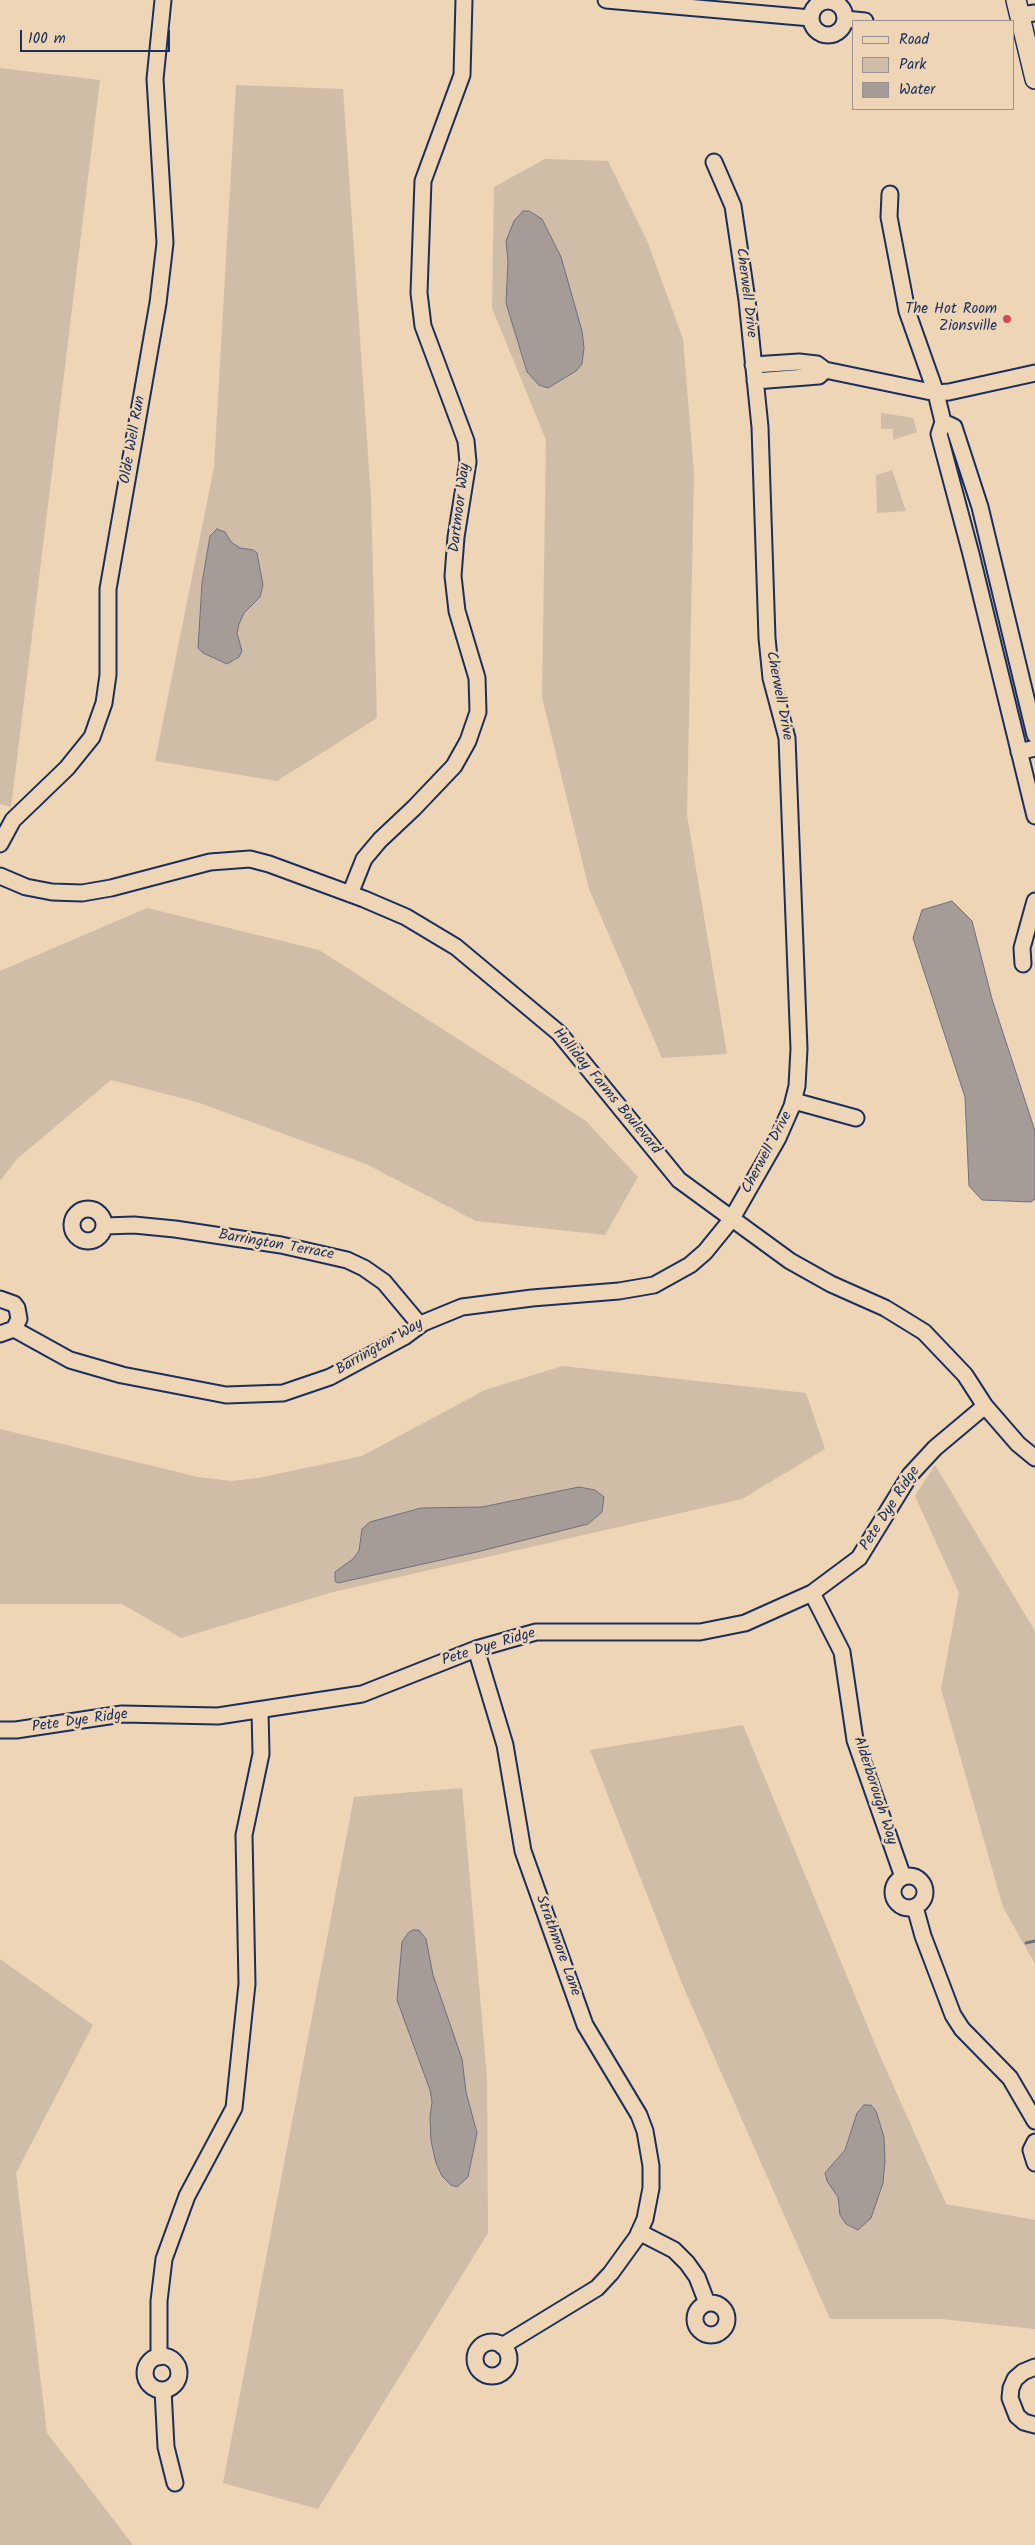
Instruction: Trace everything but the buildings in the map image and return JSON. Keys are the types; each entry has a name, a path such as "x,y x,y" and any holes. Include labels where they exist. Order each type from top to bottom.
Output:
{"main road":[{"path":"1024,9 1035,79"}],"street":[{"name":"Olde Well Run","path":"0,844 13,820 66,768 92,738 104,703 108,675 108,589 158,303 165,243 155,79 163,0"},
{"name":"Dartmoor Way","path":"350,894 364,859 380,840 454,766 468,741 478,712 477,678 457,611 453,576 456,537 468,462 466,441 423,326 419,292 423,181 462,75 464,0"},
{"path":"606,0 811,18"},
{"path":"828,1 842,8 845,19 841,29 830,35 819,32 812,24 811,18 814,8 828,1"},
{"path":"845,19 855,20"},
{"name":"Cherwell Drive","path":"714,162 733,206 760,427 767,638 771,678 787,738 798,1049 794,1101 778,1138 731,1220"},
{"path":"890,194 889,217 907,311 936,393 943,422 939,434 1035,816"},
{"path":"753,365 799,362 817,364 825,370 936,393 1035,373"},
{"path":"755,382 819,376 825,370"},
{"path":"943,422 954,427 980,507 1035,735"},
{"path":"980,591 999,587"},
{"path":"1019,752 1035,748"},
{"name":"Holliday Farms Boulevard","path":"0,876 26,887 52,892 82,893 111,888 210,862 250,859 269,864 350,894 406,917 456,947 559,1033 679,1180 731,1220 790,1261 831,1284 909,1321 924,1332 965,1375 985,1406 1018,1444 1035,1458"},
{"path":"1024,964 1022,948 1035,901"},
{"path":"794,1101 856,1118"},
{"name":"Barrington Way","path":"0,1299 9,1300 17,1308 19,1319 7,1331 70,1360 122,1375 187,1389 226,1395 250,1396 283,1393 330,1376 404,1337 420,1325 444,1313 462,1307 532,1298 620,1291 654,1285 690,1265 705,1252 731,1220"},
{"name":"Barrington Terrace","path":"105,1226 134,1225 175,1229 281,1245 347,1260 364,1268 384,1282 420,1325"},
{"name":"Pete Dye Ridge","path":"0,1730 16,1730 122,1714 218,1716 362,1694 476,1649 536,1632 700,1632 745,1623 812,1593 859,1558 910,1475 935,1448 985,1406"},
{"name":"Alderborough Way","path":"812,1593 842,1652 855,1740 903,1877"},
{"name":"Strathmore Lane","path":"476,1649 507,1753 523,1850 585,2026 638,2115 645,2131 651,2166 651,2188 645,2220 622,2259 597,2288 502,2346"},
{"path":"159,2357 159,2301 164,2260 187,2196 234,2108 247,1984 244,1835 261,1754 260,1710"},
{"path":"903,1877 918,1878 924,1886 925,1896 915,1907 904,1907 895,1900 893,1889 895,1884 903,1877"},
{"path":"915,1907 922,1936 953,2015 962,2029 1010,2078 1035,2121"},
{"path":"1035,2142 1031,2150 1035,2163"},
{"path":"639,2232 674,2250 687,2263 697,2277 706,2303"},
{"path":"159,2357 173,2361 178,2370 178,2376 173,2386 163,2390 152,2388 145,2374 148,2364 159,2357"},
{"path":"1035,2367 1023,2372 1016,2379 1011,2388 1010,2398 1017,2416 1024,2422 1035,2425"},
{"path":"163,2390 166,2447 175,2483"}],"green space":[{"path":"0,68 100,80 11,807 0,804"},
{"path":"236,85 343,89 371,499 377,718 277,781 155,761 214,467"},
{"path":"545,159 608,161 648,243 683,339 694,473 687,815 727,1054 662,1058 589,889 542,697 546,440 492,308 494,187"},
{"path":"881,413 913,418 917,432 893,440 893,429 881,429"},
{"path":"892,470 906,511 877,513 876,475"},
{"path":"147,908 319,950 586,1121 638,1177 605,1235 476,1221 366,1164 197,1102 111,1080 17,1159 0,1181 0,971"},
{"path":"562,1366 806,1393 825,1449 742,1499 333,1592 181,1638 122,1604 0,1604 0,1429 198,1477 231,1481 258,1478 362,1456 485,1390"},
{"path":"935,1465 1035,1631 1035,1964 1003,1907 941,1689 959,1593 915,1496"},
{"path":"743,1725 877,2049 946,2204 1035,2220 1035,2329 941,2319 830,2319 683,1986 590,1750"},
{"path":"462,1788 487,2078 488,2233 318,2509 223,2483 354,1797"},
{"path":"0,1959 93,2025 16,2173 47,2433 133,2545 0,2545"}],"water":[{"path":"523,211 529,211 542,219 561,257 582,331 584,348 582,364 576,371 548,388 539,385 527,372 506,303 508,261 506,241 514,221"},
{"path":"217,529 225,532 231,542 240,548 253,550 257,553 263,585 260,597 244,613 239,624 237,633 242,651 239,657 227,664 203,653 198,648 202,583 210,536"},
{"path":"952,901 972,921 992,999 1035,1131 1035,1199 1031,1202 982,1200 969,1186 965,1097 913,938 922,910"},
{"path":"579,1487 595,1490 604,1497 602,1512 588,1524 481,1551 338,1583 335,1581 335,1572 353,1559 359,1551 362,1529 370,1522 421,1508 482,1507"},
{"path":"413,1930 419,1930 426,1939 433,1975 462,2059 466,2092 477,2133 468,2177 457,2187 451,2185 442,2176 436,2163 431,2141 430,2117 432,2102 430,2090 397,2000 402,1942 408,1933"},
{"path":"864,2105 871,2105 876,2111 884,2137 885,2161 883,2183 871,2218 858,2230 846,2224 840,2215 838,2197 827,2181 825,2173 845,2150 857,2113"}],"waterway":[{"path":"1026,1943 1035,1941"}],"place":[{"name":"The Hot Room Zionsville","path":"1007,319"}]}
